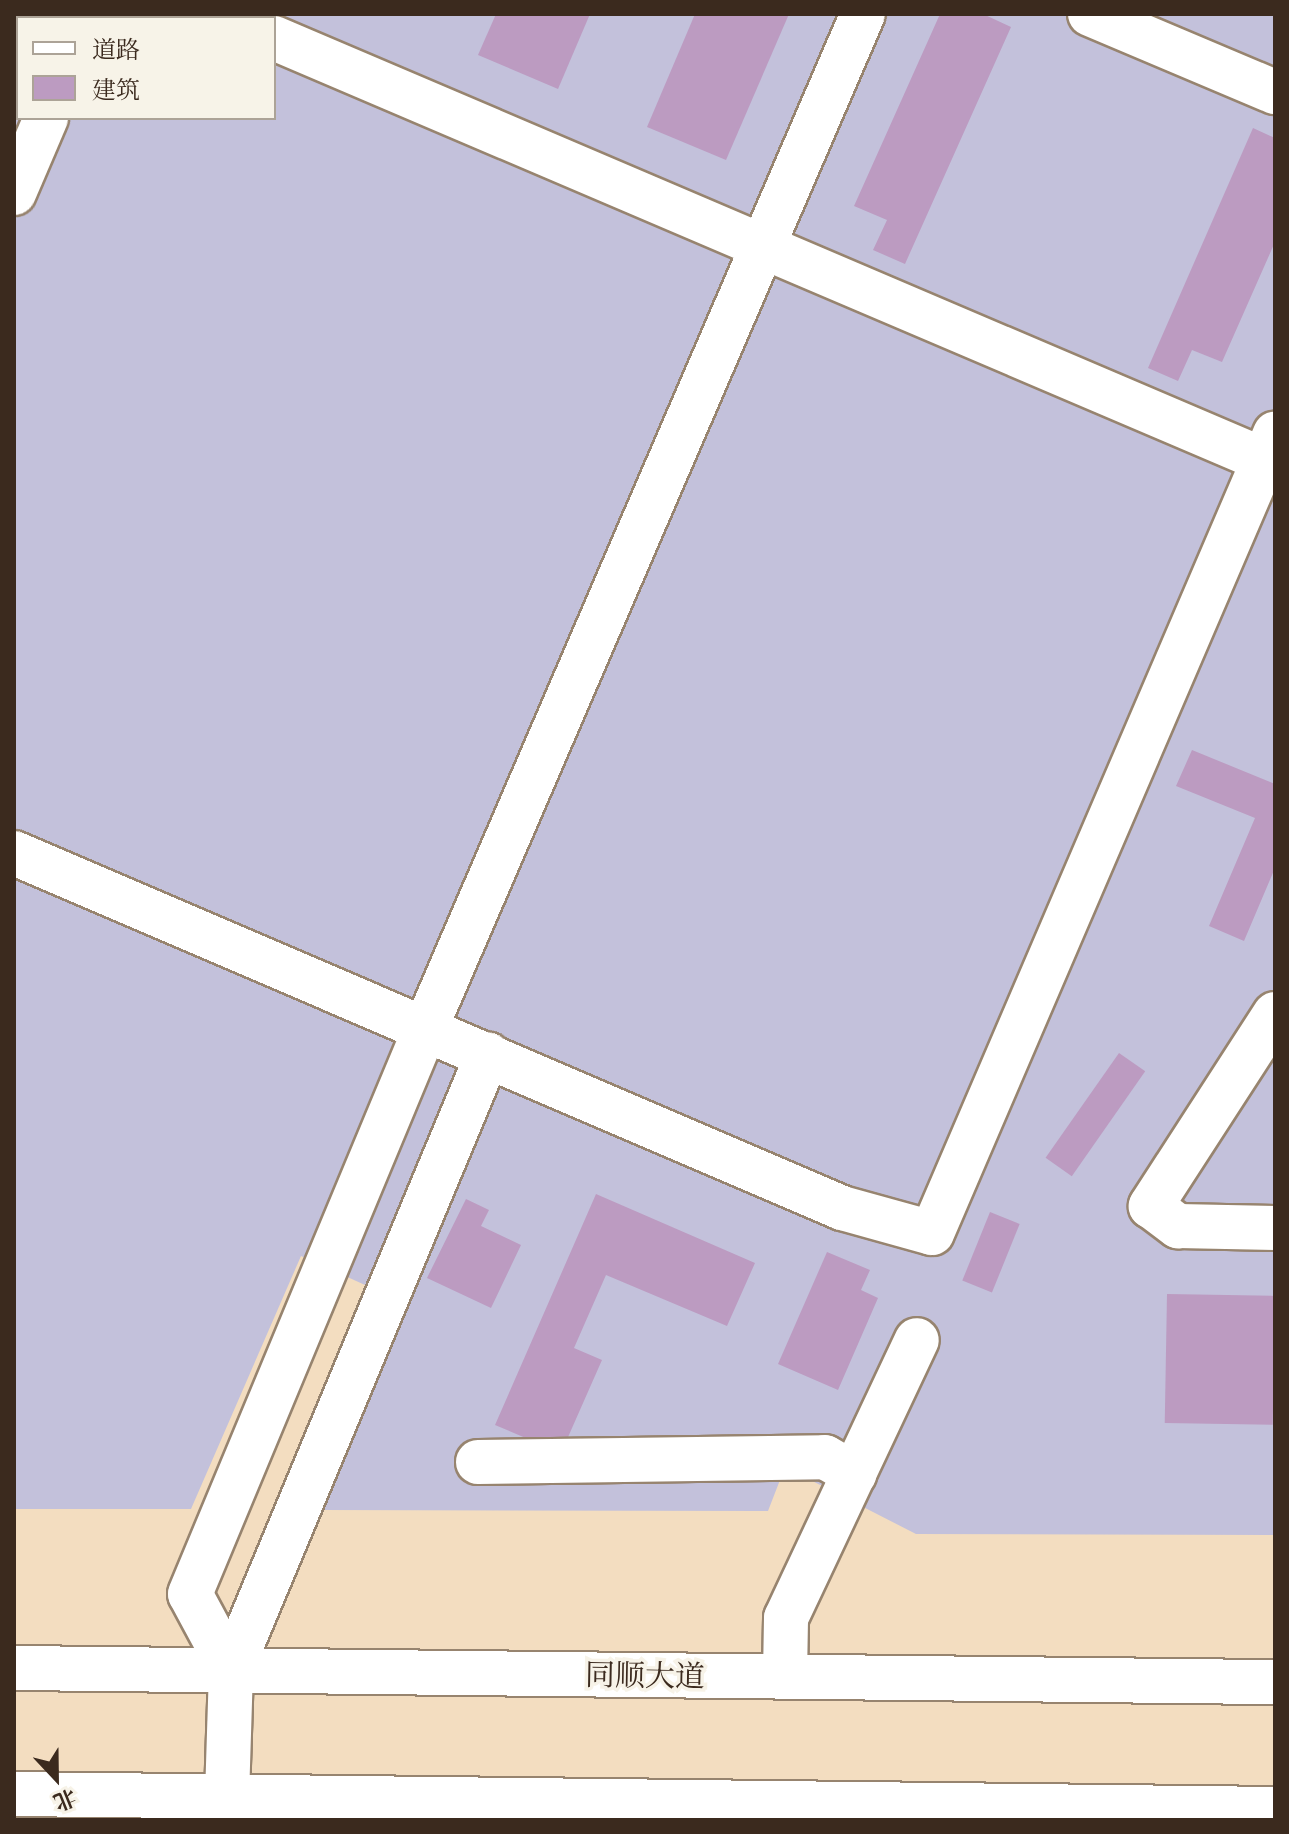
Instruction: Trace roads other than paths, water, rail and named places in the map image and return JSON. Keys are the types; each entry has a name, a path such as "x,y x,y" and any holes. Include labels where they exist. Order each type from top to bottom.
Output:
{"main road":[{"path":"231,1670 190,1594 426,1027 863,14"},
{"path":"1090,14 1275,92"},
{"path":"14,853 426,1027 842,1208 932,1233 1269,447 764,247 276,39"},
{"path":"14,193 45,120"},
{"path":"1275,1014 1151,1206 1178,1226 1275,1228"},
{"path":"227,1797 231,1670 488,1054"},
{"path":"785,1676 786,1618 917,1340"},
{"path":"478,1462 825,1457 854,1474"},
{"name":"同顺大道","path":"14,1668 1275,1682"},
{"path":"14,1794 1275,1809"}]}
